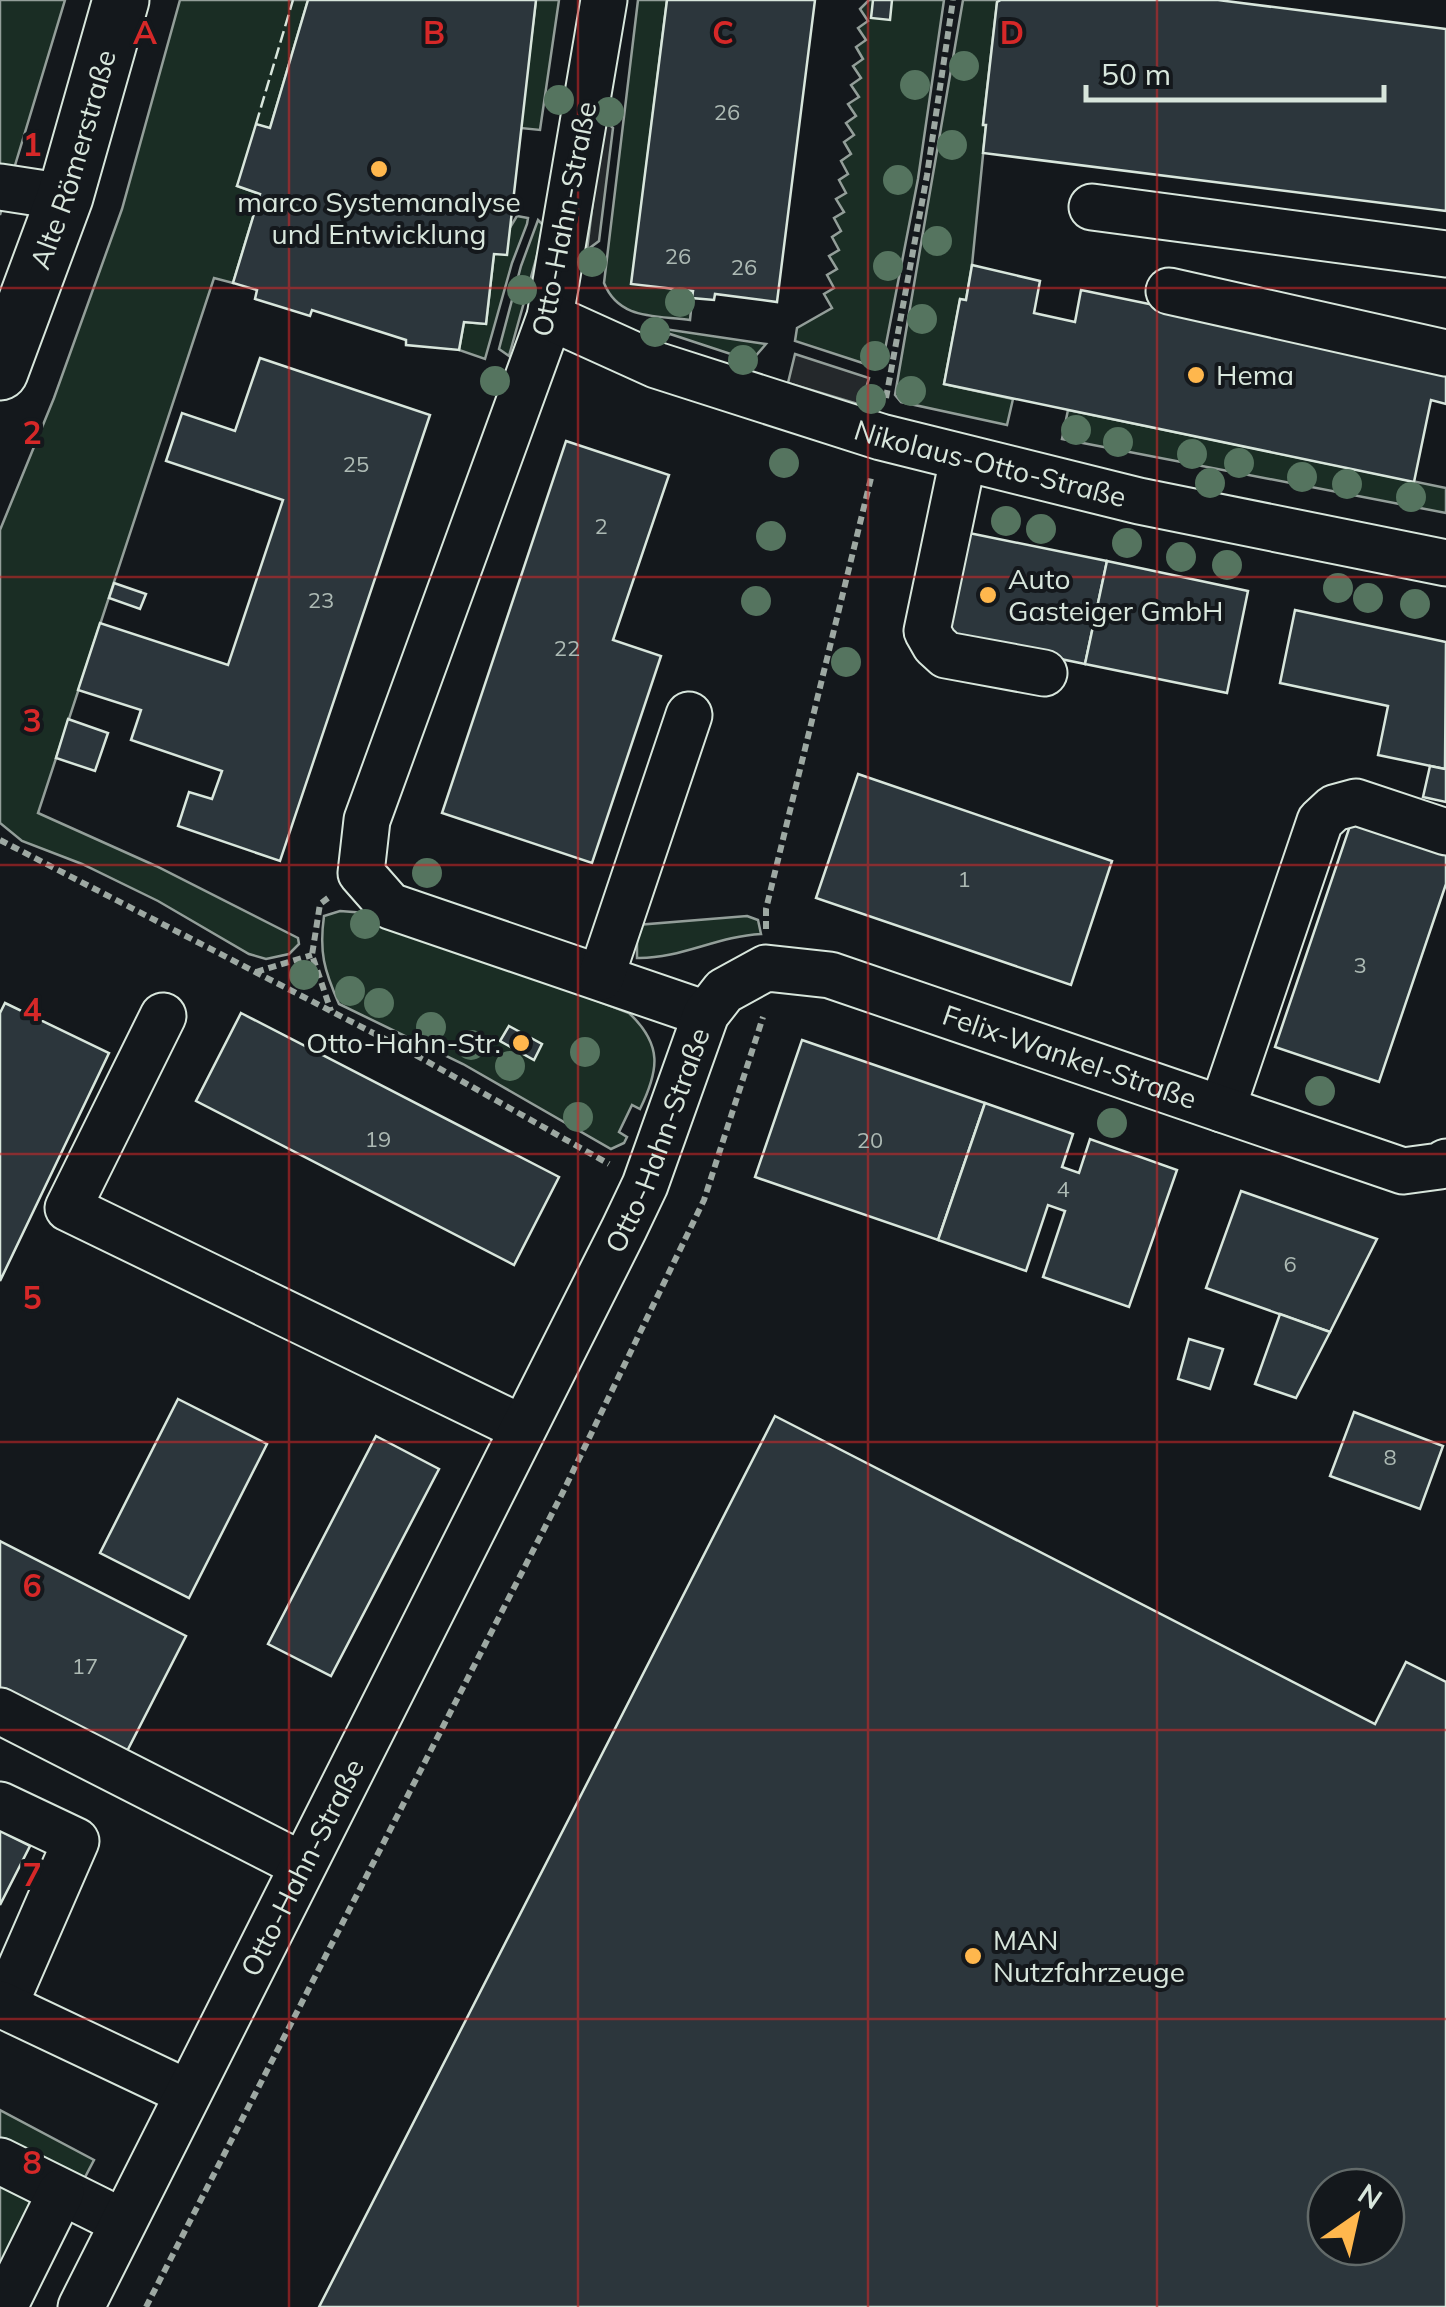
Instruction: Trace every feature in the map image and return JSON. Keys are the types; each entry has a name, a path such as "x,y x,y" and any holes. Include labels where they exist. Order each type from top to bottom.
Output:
{"main road":[{"name":"Alte Römerstraße","path":"0,372 65,197 122,0"}],"street":[{"name":"Otto-Hahn-Straße","path":"80,2307 646,1185 706,1014 390,906 360,872 367,820 550,317 604,0"},
{"path":"0,187 65,197"},
{"path":"1092,207 1446,254"},
{"path":"1169,290 1446,353"},
{"name":"Nikolaus-Otto-Straße","path":"550,317 656,365 881,438 1139,500 1446,563"},
{"path":"963,459 927,631 946,655 1044,673"},
{"path":"601,978 689,716"},
{"path":"1222,1109 1320,820 1334,808 1356,802 1446,832"},
{"path":"706,1014 724,992 766,968"},
{"name":"Felix-Wankel-Straße","path":"766,968 830,974 1222,1109 1425,1166 1446,1188"},
{"path":"163,1016 68,1208 522,1428"},
{"path":"0,1710 302,1865"},
{"path":"0,1805 76,1841 2,2005 188,2093"},
{"path":"0,2161 123,2222"},
{"path":"4,2307 61,2192"}],"path":[{"path":"146,2307 562,1494 704,1200 762,1026 766,909 881,438 953,0"},
{"path":"0,840 412,1053 646,1185"},
{"path":"331,1011 312,955 320,904 360,872"},
{"path":"256,972 312,955"}],"green space":[{"path":"0,0 65,0 0,215"},
{"path":"180,0 308,0 270,128 237,186 260,194 233,283 214,278 38,813 156,866 298,938 299,944 289,954 266,959 249,954 158,901 82,864 22,841 0,823 0,530 54,398 122,209"},
{"path":"536,0 559,0 540,130 520,128"},
{"path":"638,0 667,0 632,283 693,291 690,320 629,310 619,304 604,283"},
{"path":"869,0 944,0 918,179 882,365 878,368 795,341 797,328 832,308 824,294 834,288 827,275 837,269 829,256 839,250 832,237 841,231 834,218 844,212 836,199 846,193 839,180 848,174 841,161 851,154 844,142 854,135 846,123 856,116 848,104 859,97 851,85 861,78 853,66 863,59 856,47 866,40 858,28 868,21 860,9"},
{"path":"963,0 1001,0 997,3 983,124 986,125 972,265 966,300 960,300 944,384 1013,399 1007,425 901,402 895,395"},
{"path":"517,216 528,218 527,224 485,359 459,350 464,322 486,324 494,254"},
{"path":"538,220 545,227 509,356 499,349"},
{"path":"644,326 766,344 745,368 733,367 737,356 670,334 660,342 643,334"},
{"path":"1068,410 1446,488 1446,513 1062,439"},
{"path":"340,911 366,913 629,1013 648,1036 654,1070 640,1109 632,1105 619,1132 627,1137 624,1143 611,1149 463,1064 339,1004 326,971 322,940 324,916"},
{"path":"747,916 758,920 761,934 637,958 637,925"},
{"path":"0,2110 94,2160 17,2307 0,2307"}],"shaded area":[{"path":"603,118 613,128 599,241 587,250"},
{"path":"795,354 869,378 861,405 788,383"}],"building":[{"name":"marco Systemanalyse und Entwicklung","path":"308,0 536,0 507,255 494,254 486,324 464,322 459,350 406,345 406,340 312,310 310,316 255,299 257,290 233,283 260,194 237,186 256,124 270,128"},
{"path":"667,0 815,0 777,302 715,294 714,300 692,298 693,291 631,284"},
{"path":"873,0 892,0 890,20 871,18"},
{"path":"1218,0 1446,29 1446,211 983,153 997,2"},
{"name":"Hema","path":"972,265 1040,281 1034,313 1075,322 1081,290 1446,365 1446,404 1431,400 1414,482 944,384 960,299 966,300"},
{"path":"260,358 430,415 280,861 178,826 189,792 212,799 222,771 131,740 141,710 78,690 100,623 228,665 283,500 166,461 182,413 235,431"},
{"path":"566,441 669,475 613,640 661,656 592,863 442,813"},
{"path":"969,533 1107,561 1085,664 948,636"},
{"path":"1107,561 1248,591 1227,693 1085,664"},
{"path":"114,583 146,594 140,609 109,598"},
{"path":"1295,610 1446,642 1445,769 1378,755 1388,706 1280,683"},
{"path":"68,719 108,733 95,771 56,758"},
{"path":"1446,765 1446,802 1423,797 1430,766 1445,769"},
{"path":"858,774 1112,861 1071,985 816,898"},
{"path":"1356,808 1446,838 1446,884 1379,1082 1275,1047"},
{"path":"5,1003 109,1053 0,1281 0,1013"},
{"path":"241,1013 559,1177 514,1265 196,1101"},
{"name":"Otto-Hahn-Str.","path":"509,1026 542,1044 534,1060 500,1041"},
{"path":"802,1040 985,1103 938,1240 755,1177"},
{"path":"985,1103 1073,1134 1062,1167 1079,1173 1090,1139 1177,1170 1129,1307 1043,1277 1065,1211 1048,1205 1026,1271 938,1240"},
{"path":"1241,1191 1377,1239 1330,1332 1206,1288"},
{"path":"1280,1314 1330,1332 1296,1398 1255,1384"},
{"path":"1189,1339 1223,1349 1210,1389 1178,1379"},
{"path":"178,1399 267,1444 189,1598 100,1553"},
{"path":"1354,1412 1443,1446 1420,1509 1330,1476"},
{"name":"MAN Nutzfahrzeuge","path":"775,1416 1375,1724 1406,1662 1446,1682 1446,2307 319,2307"},
{"path":"376,1436 439,1469 331,1676 268,1644"},
{"path":"0,1541 186,1636 123,1759 0,1696"},
{"path":"0,1831 30,1846 0,1905"}],"fence":[{"path":"256,124 293,0"}],"place":[{"name":"marco Systemanalyse und Entwicklung","path":"379,169"},
{"name":"Hema","path":"1196,375"},
{"name":"Auto Gasteiger GmbH","path":"988,595"},
{"name":"Otto-Hahn-Str.","path":"521,1043"},
{"name":"MAN Nutzfahrzeuge","path":"973,1956"}]}
